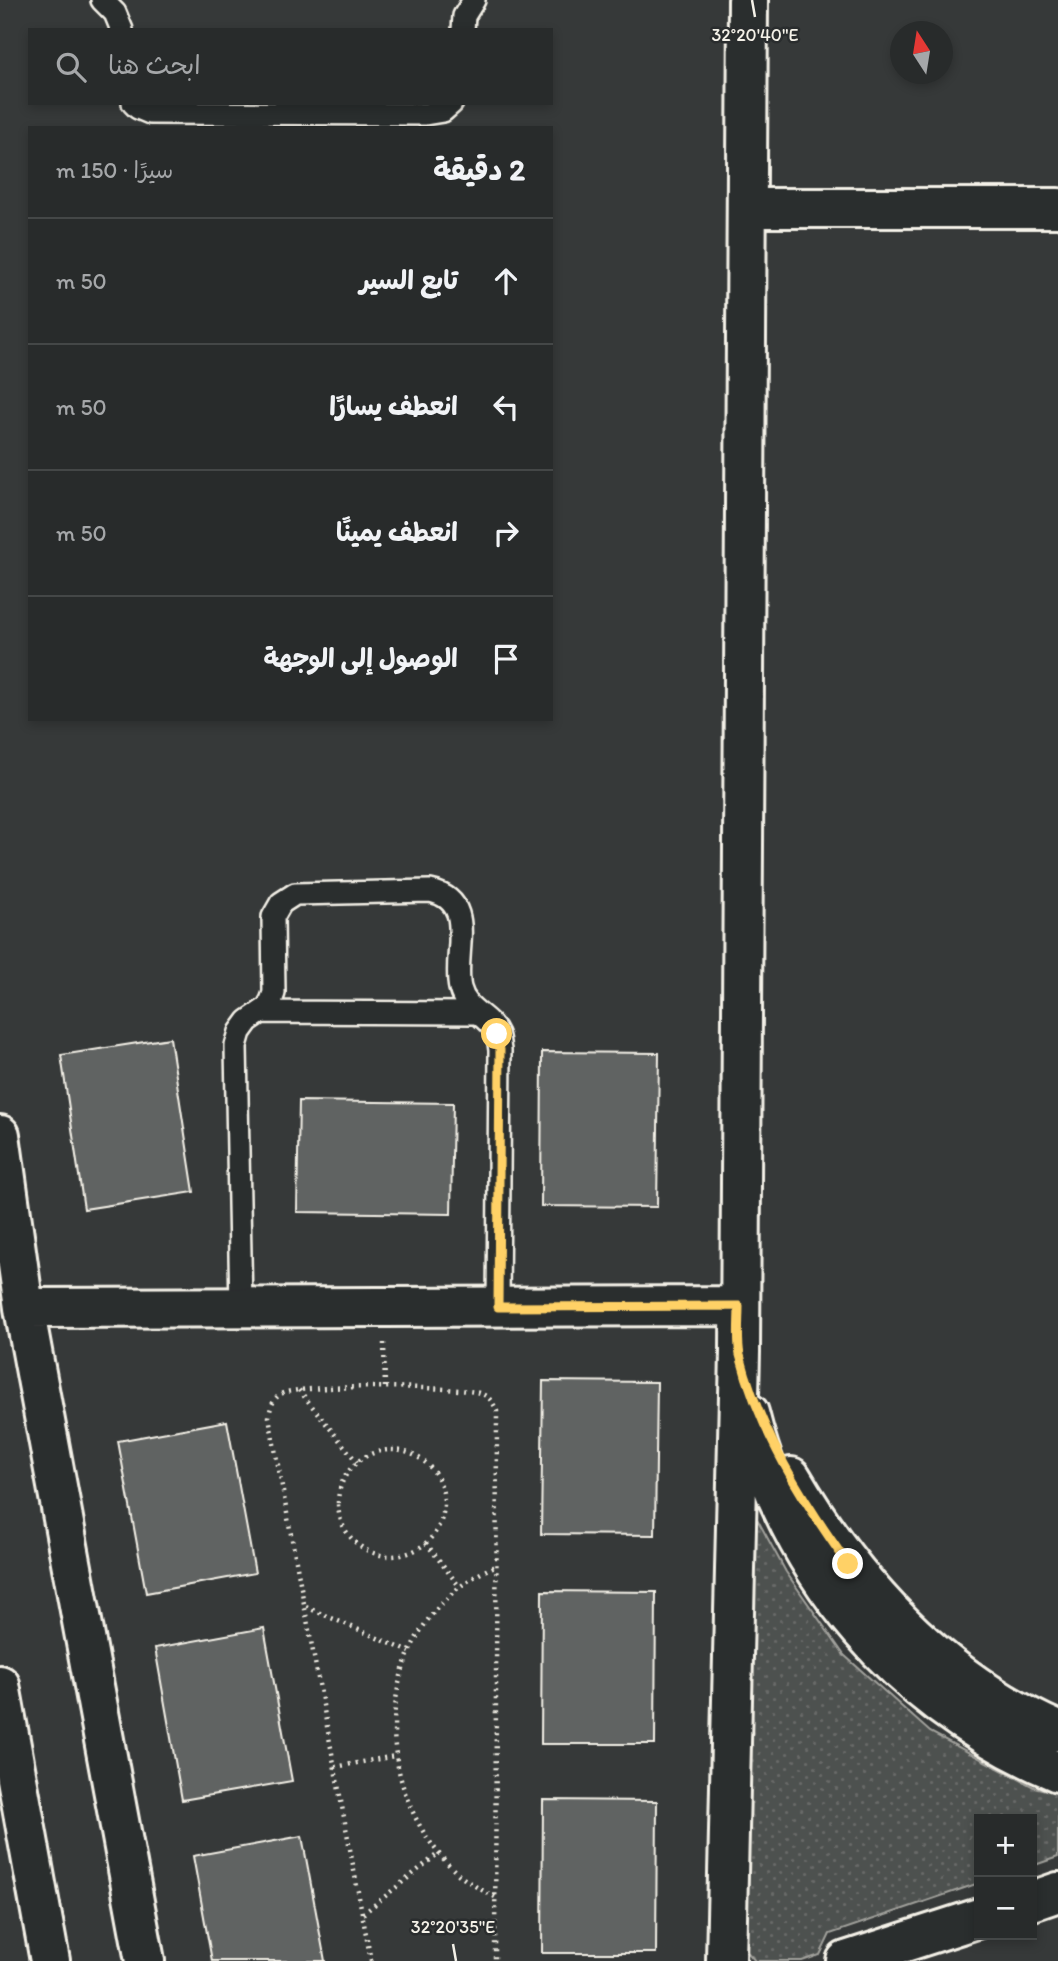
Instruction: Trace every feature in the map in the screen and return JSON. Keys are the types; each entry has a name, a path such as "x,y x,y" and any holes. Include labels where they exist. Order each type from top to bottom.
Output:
{"street":[{"path":"726,1961 740,1352 748,0"},
{"path":"747,208 1058,208"},
{"path":"0,1135 24,1308 145,1961"},
{"path":"24,1308 739,1306"},
{"path":"740,1352 759,1409 784,1463 814,1515 848,1564 913,1634 977,1688 1030,1719 1058,1731"},
{"path":"740,1352 750,1415 768,1477 795,1535 828,1590 868,1640 913,1685 965,1724 1020,1756 1058,1772"},
{"path":"0,1685 50,1961"},
{"path":"1037,1899 1058,1892"},
{"path":"846,1961 974,1920"}],"lane":[{"path":"102,0 115,13 121,28"},
{"path":"463,28 464,16 474,0"},
{"path":"135,105 150,113 425,114 443,111 450,105"},
{"path":"241,1307 236,1046 244,1026 267,1008 274,993 273,917 281,903 295,894 430,891 443,894 454,902 459,914 459,985 475,1013 488,1021 497,1034 500,1050 498,1307"},
{"path":"261,1012 475,1013"}],"path":[{"path":"384,1307 384,1388"},
{"path":"298,1389 357,1462"},
{"path":"371,1961 269,1417 274,1400 280,1394 298,1389 469,1391 489,1397 494,1404 498,1422 495,1961"},
{"path":"393,1449 411,1453 426,1462 444,1491 445,1508 440,1525 426,1543 401,1556 384,1556 368,1551 353,1541 342,1526 337,1508 342,1482 357,1462 375,1452 393,1449"},
{"path":"426,1543 459,1586"},
{"path":"495,1897 456,1872 439,1853 404,1795 395,1756 394,1722 396,1695 414,1641 459,1586 497,1564"},
{"path":"305,1607 410,1653"},
{"path":"335,1767 395,1756"},
{"path":"363,1914 439,1853"}],"shaded area":[{"path":"755,1515 786,1572 844,1655 930,1732 1034,1787 1058,1793 1058,1857 1037,1864 1037,1814 974,1814 974,1885 830,1934 820,1955 802,1961 755,1961 743,1947"}],"building":[{"path":"170,1038 194,1192 84,1209 61,1055"},
{"path":"542,1052 659,1053 657,1207 541,1206"},
{"path":"299,1101 453,1103 451,1214 297,1212"},
{"path":"543,1381 657,1382 655,1535 541,1534"},
{"path":"227,1421 255,1573 146,1593 118,1441"},
{"path":"542,1591 656,1592 655,1744 541,1744"},
{"path":"264,1628 292,1781 182,1800 155,1648"},
{"path":"543,1800 657,1801 656,1953 542,1953"},
{"path":"302,1836 325,1961 212,1961 193,1856"}],"route":[{"path":"497,1034 500,1050 498,1307 739,1306 740,1352 759,1409 784,1463 814,1515 848,1564"}]}
